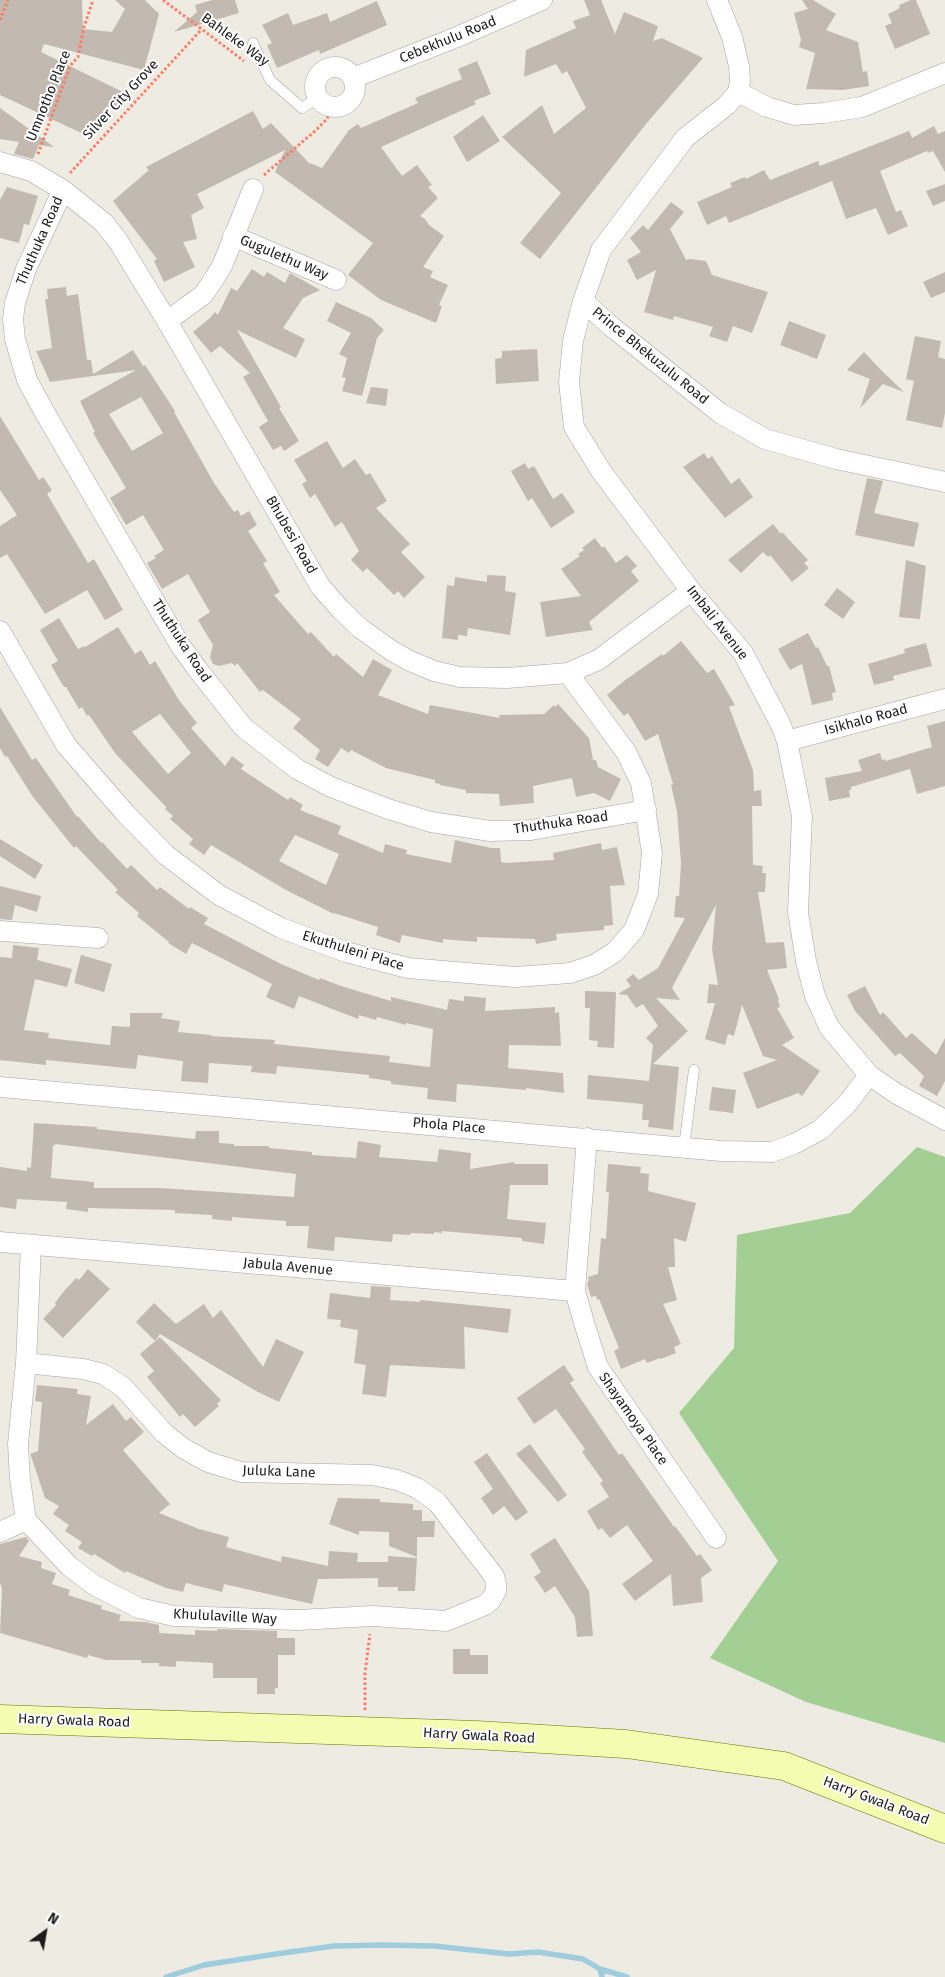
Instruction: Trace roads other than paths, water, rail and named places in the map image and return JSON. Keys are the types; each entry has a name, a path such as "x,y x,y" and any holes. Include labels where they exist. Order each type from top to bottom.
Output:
{"main road":[{"name":"Harry Gwala Road","path":"0,1719 476,1735 626,1744 784,1766 945,1829"}],"street":[{"name":"Cebekhulu Road","path":"353,78 458,37 542,0"},
{"path":"716,0 732,37 739,66 740,81 738,92 767,107 794,115 862,108 945,73"},
{"path":"339,67 347,71 353,78 354,96 341,107 324,103 315,89 316,80 321,72 339,67"},
{"name":"Prince Bhekuzulu Road","path":"738,92 727,105 685,138 618,227 601,250 583,301 612,327 720,413 766,439 836,459 945,482"},
{"name":"Bhubesi Road","path":"0,162 31,171 63,190 104,223 118,241 167,321 320,586 360,628 392,651 434,671 460,676 506,678 568,673 598,660 692,591"},
{"name":"Gugulethu Way","path":"167,321 203,295 222,266 253,189"},
{"name":"Thuthuka Road","path":"63,190 26,269 15,303 13,319 15,339 27,380 180,645 244,728 297,769 331,787 388,809 431,822 490,831 531,830 646,810"},
{"name":"Gugulethu Way","path":"233,236 336,280"},
{"name":"Imbali Avenue","path":"583,301 573,341 569,382 574,427 601,471 692,591 743,653 766,694 787,741 802,816 798,912 806,962 815,996 829,1027 869,1076 897,1094 945,1120"},
{"name":"Ekuthuleni Place","path":"0,632 66,745 126,814 166,855 219,895 281,928 346,952 408,968 515,977 570,973 594,966 615,952 634,930 648,894 652,853 641,783 626,752 568,673"},
{"name":"Isikhalo Road","path":"787,741 945,699"},
{"path":"0,931 98,938"},
{"name":"Phola Place","path":"0,1087 721,1151 772,1152 794,1144 820,1130 847,1104 869,1076"},
{"name":"Shayamoya Place","path":"587,1138 575,1291 598,1367 716,1538"},
{"name":"Jabula Avenue","path":"0,1242 575,1291"},
{"path":"0,1532 26,1520 20,1479 18,1444 26,1363 31,1246"},
{"name":"Juluka Lane","path":"26,1363 83,1369 103,1374 123,1387 164,1433 183,1448 208,1462 241,1472 372,1475 397,1480 417,1488 437,1502 494,1576"},
{"name":"Khululaville Way","path":"26,1520 69,1566 94,1585 139,1608 174,1616 298,1620 373,1616 446,1621 477,1610 492,1600 496,1591 494,1576"}],"lane":[{"path":"253,43 270,80 302,108 324,103"},
{"path":"684,1147 694,1070"}],"waterway":[{"path":"166,1977 204,1965 276,1954 334,1946 382,1945 434,1946 509,1954 538,1952 583,1959 600,1969 627,1977"},
{"path":"600,1969 602,1977"}]}
